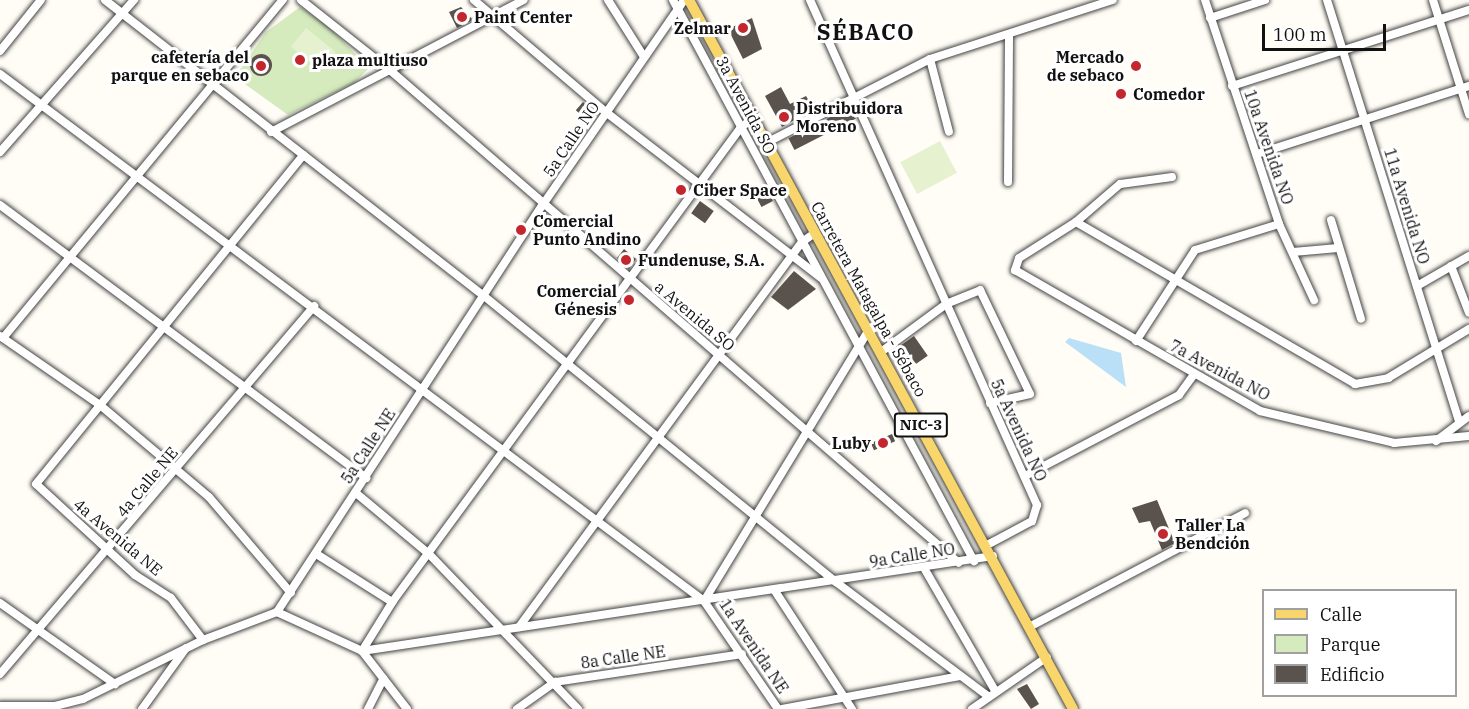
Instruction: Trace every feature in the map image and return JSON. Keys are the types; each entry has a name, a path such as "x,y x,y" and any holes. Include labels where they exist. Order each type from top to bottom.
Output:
{"main road":[{"name":"Carretera Matagalpa - Sébaco","path":"686,0 987,545 1073,709"}],"street":[{"path":"0,51 41,0"},
{"path":"105,0 271,132 484,296 836,582 960,676 993,695"},
{"path":"0,152 134,0"},
{"path":"283,0 209,83 1,337 100,405 177,469 235,523 291,593"},
{"path":"474,0 607,112 790,259 821,278"},
{"path":"271,132 524,0"},
{"path":"609,0 644,57"},
{"name":"3a Avenida SO","path":"673,0 974,561"},
{"name":"5a Calle NO","path":"484,296 542,206 686,0"},
{"name":"5a Avenida NO","path":"810,0 1024,476 1038,514 987,545"},
{"path":"766,143 930,60 1009,37 1113,0"},
{"name":"10a Avenida NO","path":"1205,0 1279,224 1314,300"},
{"path":"1210,18 1265,0"},
{"name":"11a Avenida NO","path":"1327,0 1417,286 1440,350 1459,421"},
{"path":"1433,0 1465,87 1469,114"},
{"name":"a Avenida SO","path":"304,1 391,71 542,206 720,356 959,563"},
{"path":"1232,86 1469,10"},
{"path":"1008,182 1009,37"},
{"path":"930,60 949,132"},
{"path":"0,74 41,104"},
{"path":"1257,154 1465,87"},
{"name":"1a Avenida NE","path":"41,104 507,448 704,601 780,709"},
{"path":"362,651 392,602 631,281 741,128 753,119"},
{"path":"100,405 303,155"},
{"path":"1172,177 1120,184 1076,222 1173,283 1354,384 1388,378 1440,350 1469,329"},
{"path":"0,205 68,258 248,388 366,478"},
{"path":"1332,220 1338,248 1361,319"},
{"name":"7a Avenida NO","path":"1076,222 1013,266 1194,376 1260,411 1394,442 1434,442 1469,436"},
{"path":"1136,341 1196,250 1279,224"},
{"path":"519,627 802,242 815,233"},
{"path":"1293,252 1338,248"},
{"path":"1417,286 1469,256"},
{"path":"1451,266 1469,313"},
{"path":"881,352 945,304 980,290 1030,394 990,403"},
{"name":"5a Calle NE","path":"277,612 318,555 484,296"},
{"name":"4a Calle NE","path":"0,674 248,388 314,306"},
{"path":"704,601 758,517 869,330"},
{"path":"1024,476 1179,395 1194,376"},
{"name":"4a Avenida NE","path":"100,405 36,484 110,548 135,575 171,597 203,640"},
{"path":"1434,442 1459,421 1469,416"},
{"path":"356,493 429,554 505,629 578,709"},
{"path":"1031,626 1245,513"},
{"path":"318,555 392,602"},
{"name":"9a Calle NO","path":"362,651 836,582 974,561 993,556"},
{"path":"924,568 993,695"},
{"path":"775,591 852,709"},
{"path":"0,603 115,684"},
{"path":"0,706 22,709 83,699 203,640 277,612 362,651 407,709"},
{"path":"142,709 187,648"},
{"name":"8a Calle NE","path":"518,709 555,682 741,654"},
{"path":"972,709 1047,657"},
{"path":"780,709 960,676"},
{"path":"368,709 383,679"}],"green space":[{"path":"300,7 327,25 369,68 354,83 288,115 235,77 266,32"},
{"path":"306,28 336,52 320,71 291,47"},
{"path":"940,141 957,173 917,194 900,162"}],"water":[{"path":"1069,338 1121,353 1126,387 1065,342"}],"building":[{"name":"Paint Center","path":"461,7 473,20 457,28 449,12"},
{"path":"752,18 762,49 743,59 728,29"},
{"name":"cafetería del parque en sebaco","path":"261,54 271,61 272,65 265,75 261,76 251,69 250,65 257,55"},
{"path":"781,87 790,104 806,96 814,109 782,127 765,96"},
{"path":"583,102 597,114 589,122 576,110"},
{"path":"850,107 856,119 794,150 789,138"},
{"path":"765,186 773,201 762,207 754,192"},
{"path":"700,201 714,211 705,223 691,213"},
{"name":"Fundenuse, S.A.","path":"624,249 636,259 629,269 617,258"},
{"path":"794,271 816,289 788,310 771,297"},
{"path":"914,336 928,356 912,367 898,347"},
{"name":"Luby","path":"892,434 895,441 874,450 871,443"},
{"name":"Taller La Bendción","path":"1157,500 1175,543 1162,550 1150,521 1139,523 1132,508"},
{"path":"1027,684 1039,704 1031,709 1017,689"}],"place":[{"name":"Paint Center","path":"462,17"},
{"name":"Zelmar","path":"743,28"},
{"name":"plaza multiuso","path":"300,60"},
{"name":"cafetería del parque en sebaco","path":"261,66"},
{"name":"Mercado de sebaco","path":"1136,66"},
{"name":"Comedor","path":"1121,94"},
{"name":"Distribuidora Moreno","path":"784,117"},
{"name":"Ciber Space","path":"681,190"},
{"name":"Comercial Punto Andino","path":"521,230"},
{"name":"Fundenuse, S.A.","path":"626,260"},
{"name":"Comercial Génesis","path":"629,300"},
{"name":"Luby","path":"883,443"},
{"name":"Taller La Bendción","path":"1163,534"}],"district":[{"name":"SÉBACO","path":"866,32"}]}
